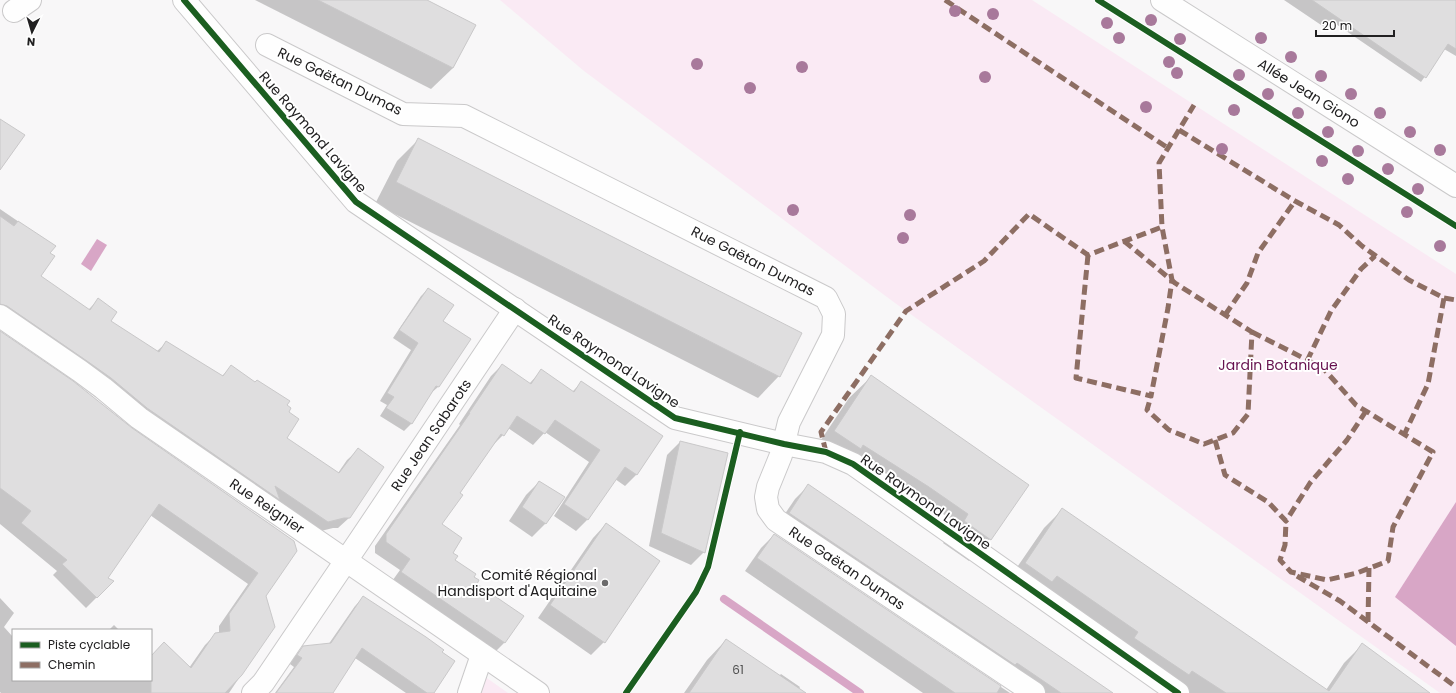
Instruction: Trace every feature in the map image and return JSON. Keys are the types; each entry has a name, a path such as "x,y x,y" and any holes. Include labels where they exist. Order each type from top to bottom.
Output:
{"street":[{"name":"Rue Raymond Lavigne","path":"184,0 356,202 675,418 784,444 826,452 853,464 1164,689"},
{"name":"Allée Jean Giono","path":"1162,0 1456,186"},
{"name":"Rue Gaëtan Dumas","path":"267,45 402,114 464,116 826,298 834,314 833,335 789,422 781,455 768,486 766,497 768,509 776,520 1034,693"},
{"name":"Rue Jean Sabarots","path":"253,693 263,683 515,309"},
{"name":"Rue Reignier","path":"0,316 80,371 139,418 538,693"},
{"path":"469,693 482,655"}],"green space":[{"name":"Jardin Botanique","path":"500,0 1032,0 1456,274 1456,693 1440,693 895,303 584,71"},
{"path":"484,676 508,693 478,693"}],"shaded area":[{"path":"97,239 107,245 91,271 81,264"},
{"path":"1456,502 1456,646 1395,597"}],"building":[{"path":"318,0 427,0 476,25 453,68"},
{"path":"1312,0 1456,0 1456,49 1448,44 1426,78"},
{"path":"0,119 25,135 0,170"},
{"path":"418,138 802,333 780,377 396,182"},
{"path":"0,216 14,226 18,221 56,246 50,253 55,256 41,276 90,310 98,298 117,312 111,321 159,352 166,341 223,376 231,365 255,382 257,380 290,401 287,405 291,408 289,412 299,419 287,438 339,473 358,448 384,467 350,518 328,522 275,486 280,500 147,408 111,378 87,361 7,306 0,304"},
{"path":"428,288 454,305 443,321 471,339 439,387 436,386 412,424 386,408 394,397 387,393 418,343 399,330"},
{"path":"0,331 73,381 132,428 294,541 297,551 266,596 275,627 242,675 225,693 151,693 152,655 164,642 191,668 215,633 230,631 229,614 258,573 159,504 108,578 114,581 97,598 62,564 67,560 21,523 31,511 0,488"},
{"path":"502,364 531,384 541,369 574,392 581,381 663,436 637,475 625,467 588,520 564,504 600,450 555,420 545,434 517,416 504,436 501,434 460,493 463,495 442,524 462,538 453,553 458,556 455,560 476,574 474,577 479,580 477,584 524,616 505,643 401,572 410,559 386,542 386,534"},
{"path":"871,375 1029,485 991,540 964,521 968,514 863,445 861,449 834,431"},
{"path":"680,441 728,453 705,553 661,533"},
{"path":"539,481 565,497 546,524 522,507"},
{"path":"808,484 1113,693 1061,693 1017,663 1015,665 789,513"},
{"path":"1062,508 1329,691 1362,643 1430,693 1226,693 1192,671 1189,675 1134,638 1138,632 1057,576 1052,582 1025,563"},
{"name":"Comité Régional Handisport d'Aquitaine","path":"606,523 660,561 605,643 550,605"},
{"path":"774,534 1001,686 997,693 955,693 757,558"},
{"path":"363,596 426,637 444,650 442,652 455,661 434,693 427,693 362,648 333,693 276,693 302,658 297,655 303,646 331,643"},
{"path":"726,639 806,693 689,693"}],"waterway":[{"path":"724,599 860,693"}],"marked path":[{"path":"945,0 1168,148"},
{"path":"826,452 821,432 906,311 984,261 1029,214 1088,255 1162,227 1159,163 1194,105"},
{"path":"1179,130 1295,201 1339,225 1362,246 1409,280 1444,298 1428,384 1404,435"},
{"path":"1225,315 1247,283 1258,253 1295,201"},
{"path":"1088,255 1076,378 1151,396 1172,280 1162,227"},
{"path":"1124,241 1175,283 1252,332 1248,414 1233,433 1204,444 1169,430 1147,410 1151,396"},
{"path":"1307,361 1331,311 1361,269 1375,256"},
{"path":"1444,298 1456,300"},
{"path":"1252,332 1323,368 1356,405 1433,452 1393,527 1388,561 1357,573 1327,580 1291,572 1280,560 1285,545 1286,521"},
{"path":"1215,440 1225,475 1268,502 1286,521 1310,483 1347,440 1366,411"},
{"path":"1368,622 1369,568"},
{"path":"1297,576 1340,601 1456,687"}],"cycle path":[{"path":"184,0 356,202 675,418 784,444 826,452 853,464 1178,693"},
{"path":"1098,0 1456,226"},
{"path":"626,693 696,592 708,567 740,432"}],"place":[{"name":"Comité Régional Handisport d'Aquitaine","path":"605,583"}]}
